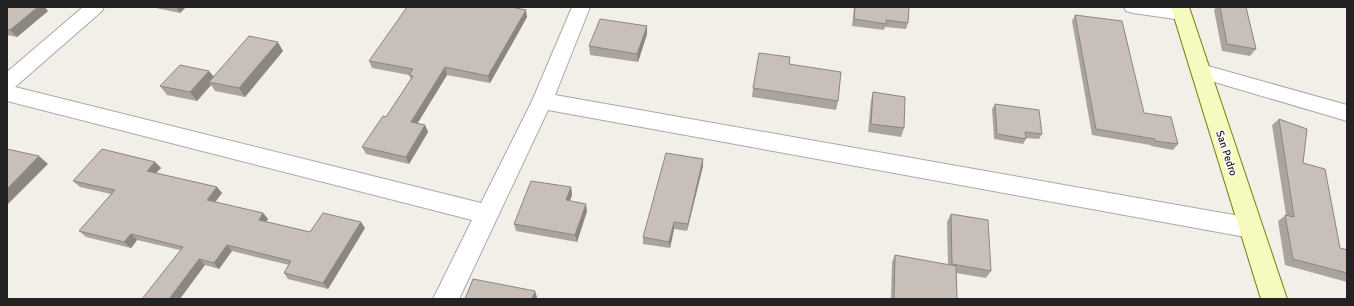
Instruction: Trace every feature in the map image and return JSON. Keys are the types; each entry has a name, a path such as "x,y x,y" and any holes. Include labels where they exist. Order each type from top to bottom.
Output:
{"main road":[{"name":"San Pedro","path":"1181,10 1274,299"}],"street":[{"path":"7,84 95,7"},
{"path":"446,299 542,101 581,7"},
{"path":"1133,7 1181,10"},
{"path":"1201,71 1347,113"},
{"path":"7,93 486,214"},
{"path":"542,101 1251,228"}],"building":[{"path":"7,7 38,7 10,30 7,29"},
{"path":"407,7 511,7 526,10 488,76 445,67 411,122 425,125 406,157 362,147 383,116 386,117 413,76 409,75 413,69 369,61"},
{"path":"855,7 909,7 908,23 886,20 886,24 854,19"},
{"path":"1220,7 1246,7 1256,49 1227,44"},
{"path":"1075,15 1122,21 1144,113 1171,117 1178,144 1096,129"},
{"path":"600,19 647,26 637,54 589,46"},
{"path":"249,36 278,42 239,88 209,82"},
{"path":"759,53 790,57 789,64 841,72 838,101 753,88"},
{"path":"180,65 209,71 190,92 160,86"},
{"path":"873,92 905,97 904,128 871,124"},
{"path":"995,104 1039,110 1042,134 1025,132 1026,139 997,134"},
{"path":"1279,119 1307,129 1303,163 1325,169 1340,248 1347,250 1347,273 1293,259 1285,215 1294,217"},
{"path":"7,149 39,156 7,189"},
{"path":"102,149 155,162 147,171 217,187 207,200 263,213 259,220 310,232 323,213 361,222 323,283 284,273 291,261 227,245 214,263 199,259 169,299 142,299 183,247 131,234 124,242 79,231 115,190 73,181"},
{"path":"666,153 703,159 688,224 674,222 669,242 643,237"},
{"path":"531,181 571,187 566,200 586,204 575,235 514,224"},
{"path":"951,214 988,220 991,271 952,264"},
{"path":"895,255 956,266 957,299 894,299"},
{"path":"473,279 535,291 532,299 465,299"}]}
